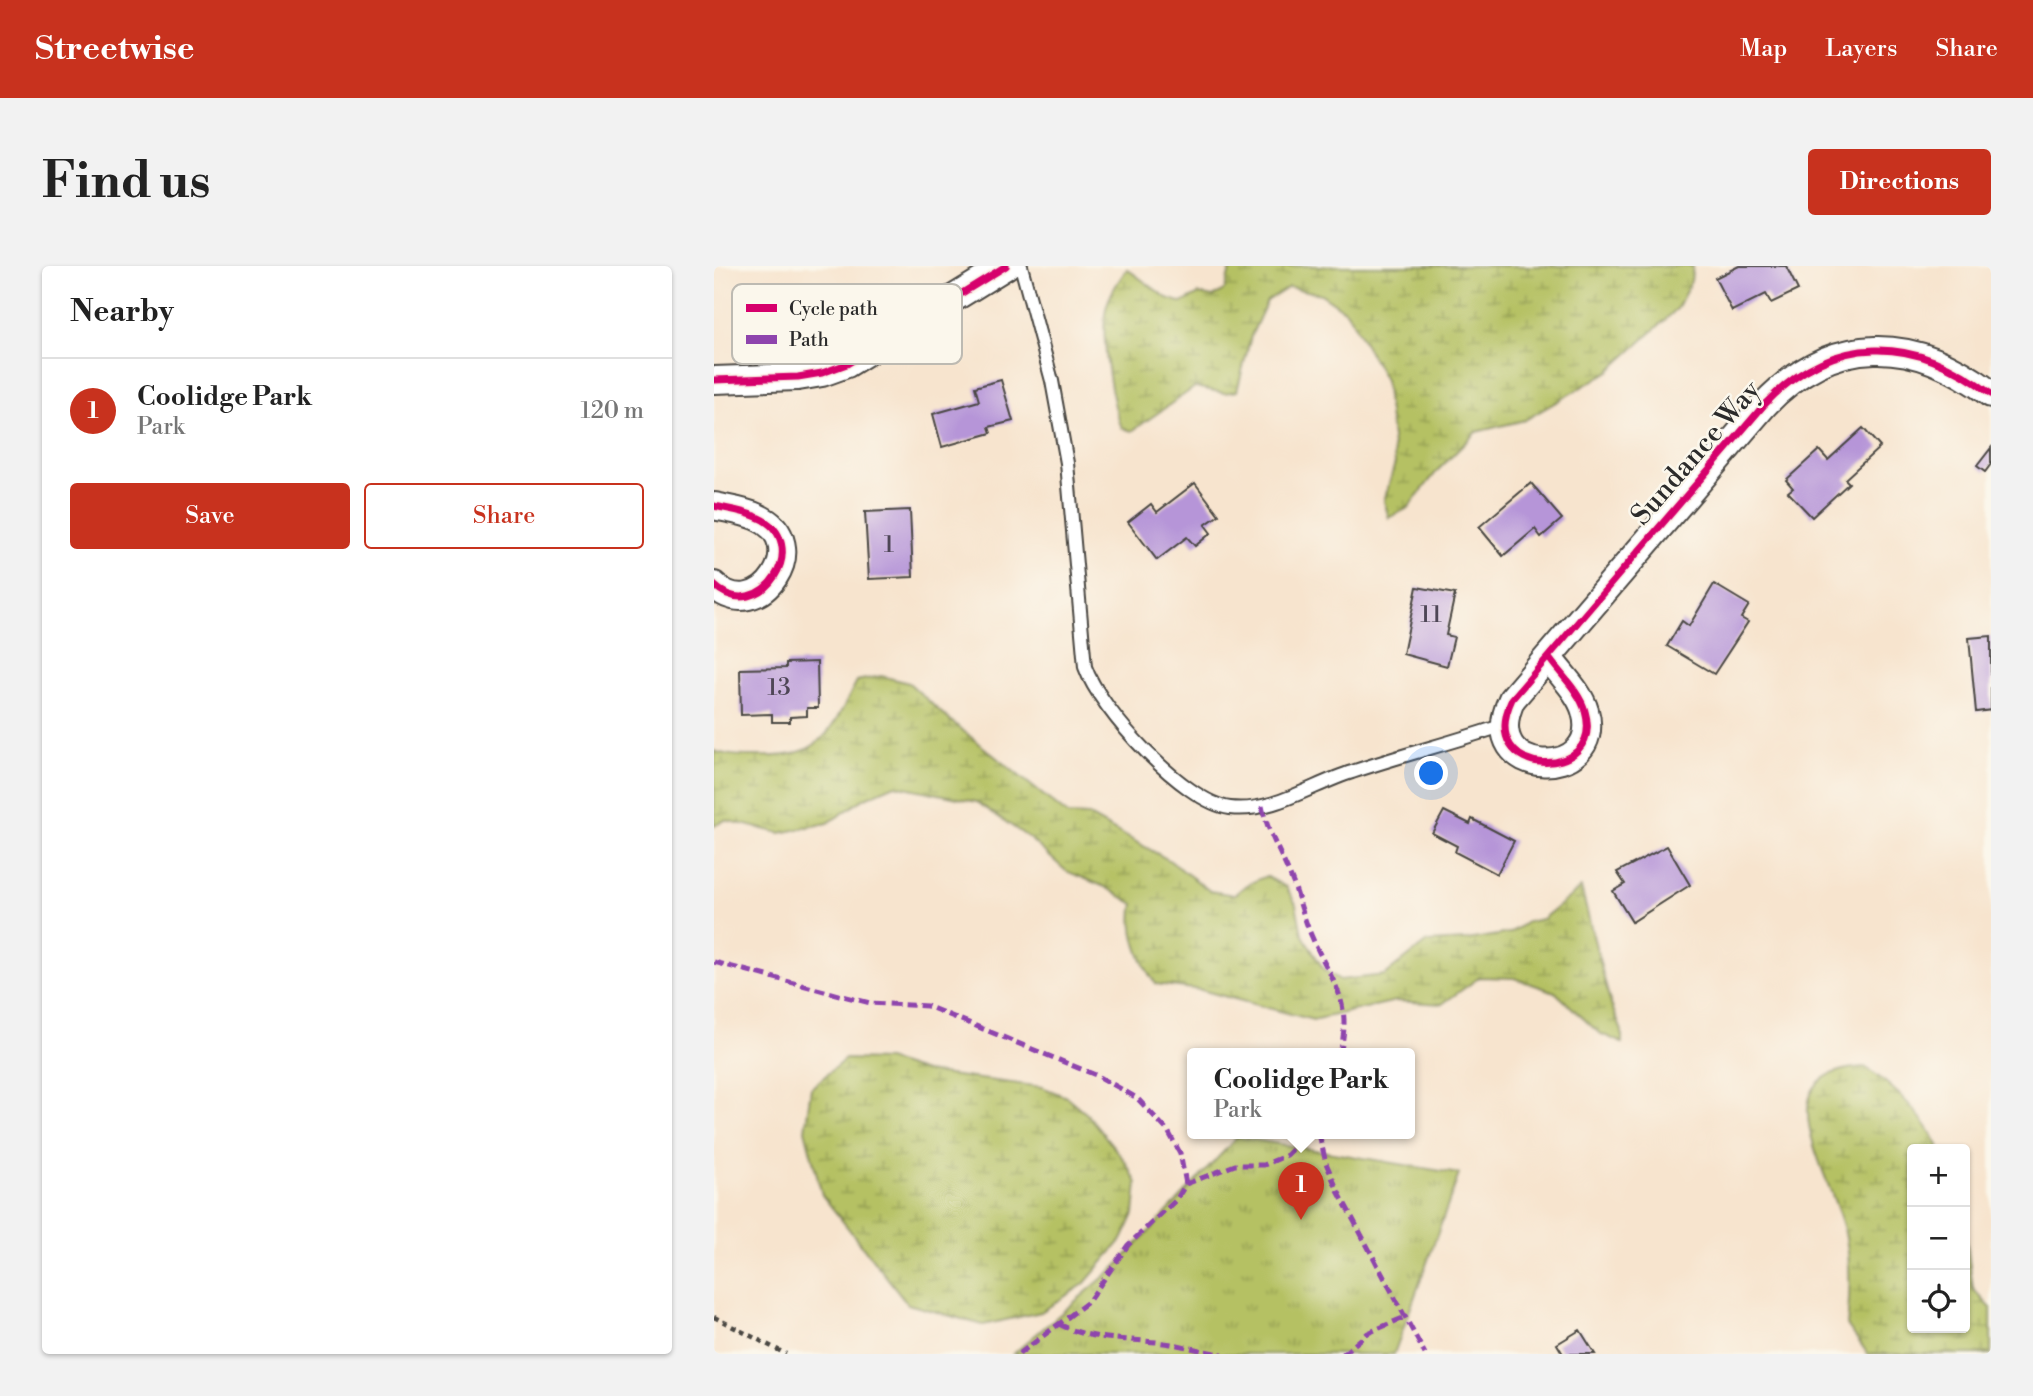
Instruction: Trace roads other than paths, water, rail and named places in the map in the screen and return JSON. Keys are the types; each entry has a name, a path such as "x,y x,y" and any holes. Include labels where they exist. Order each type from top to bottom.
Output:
{"street":[{"path":"962,293 1006,266"},
{"name":"Sundance Way","path":"1504,725 1511,699 1764,405 1803,370 1850,352 1903,351 1933,358 1961,371 1991,394"},
{"path":"714,380 798,377 847,364"},
{"path":"714,506 757,516 768,523 780,541 783,556 780,571 771,584 760,592 734,596 714,585"},
{"path":"1504,725 1516,752 1529,761 1544,764 1562,761 1575,753 1584,740 1586,712 1549,658"}],"lane":[{"path":"1021,266 1052,381 1067,463 1085,667 1099,697 1143,747 1190,789 1211,802 1228,808 1245,808 1278,801 1354,771 1404,758 1504,725"}],"place":[{"name":"Coolidge Park","path":"1301,1220"}]}
